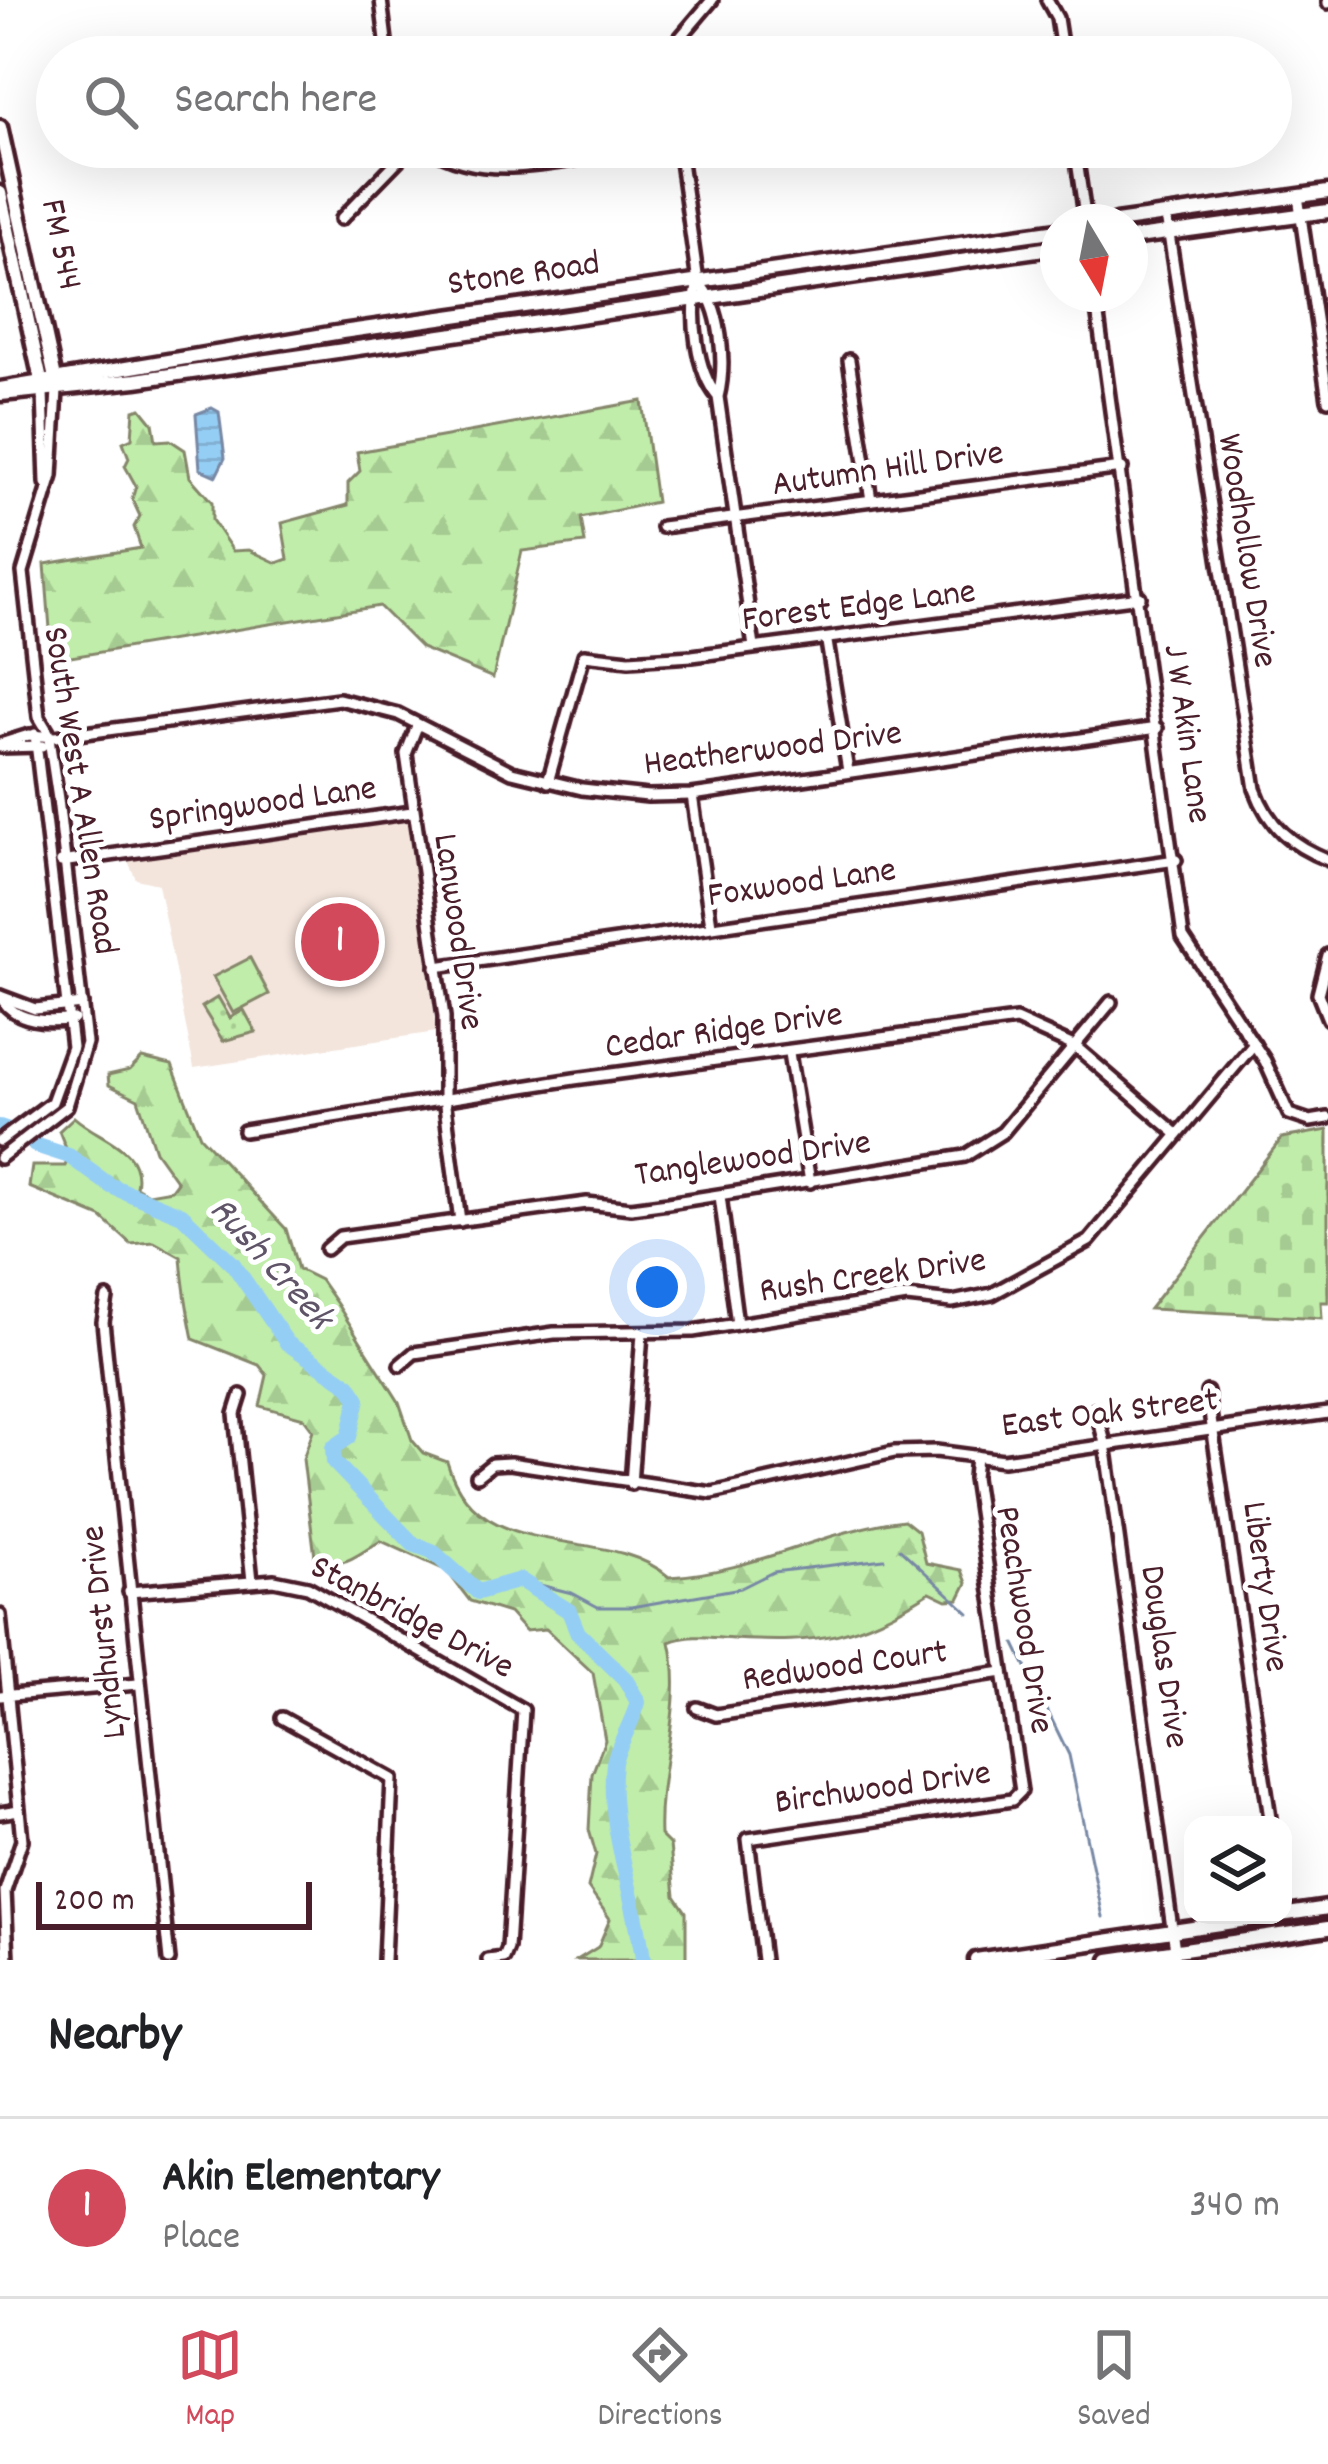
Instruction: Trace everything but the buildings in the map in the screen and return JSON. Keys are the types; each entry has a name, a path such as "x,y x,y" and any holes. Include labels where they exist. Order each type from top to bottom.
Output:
{"main road":[{"name":"FM 544","path":"0,127 16,182 49,384"},
{"name":"FM 544","path":"0,189 49,384"},
{"path":"1148,217 1328,192"},
{"path":"1148,235 1328,211"},
{"name":"Stone Road","path":"0,392 181,357 1040,233"},
{"name":"Stone Road","path":"49,384 183,373 1040,250"},
{"path":"523,306 526,323"},
{"path":"181,357 183,373"},
{"path":"1292,1912 1328,1908"},
{"path":"976,1960 1216,1924"},
{"path":"1109,1960 1328,1928"}],"street":[{"path":"381,0 385,36"},
{"path":"682,36 712,0"},
{"path":"1047,0 1060,36"},
{"path":"341,219 391,168"},
{"path":"682,168 698,282 694,298 705,381 718,397"},
{"path":"1078,168 1083,204"},
{"path":"0,189 16,182"},
{"path":"1298,196 1328,400"},
{"name":"Woodhollow Drive","path":"1166,215 1255,789 1263,811 1284,836 1328,860"},
{"path":"698,282 712,296 723,378 718,397 754,647"},
{"name":"J W Akin Lane","path":"1098,312 1183,937 1254,1044 1289,1114 1310,1120 1328,1118"},
{"path":"848,360 871,500"},
{"name":"South West A Allen Road","path":"0,1158 67,1106 82,1069 84,1017 66,861 51,738 39,717 23,572 46,483 49,384"},
{"name":"Autumn Hill Drive","path":"662,527 1122,468"},
{"name":"Forest Edge Lane","path":"548,782 584,655 650,660 827,642 1140,598"},
{"path":"827,642 848,771"},
{"name":"Heatherwood Drive","path":"0,746 35,734 51,738 320,699 372,704 479,759 548,782 608,793 692,795 1157,728"},
{"path":"0,1141 28,1124 59,1091 72,1047 35,734 39,717"},
{"name":"Lanwood Drive","path":"417,726 406,754 446,1054 444,1098 460,1221"},
{"name":"Heatherwood Drive","path":"0,746 37,747 51,738"},
{"path":"692,795 711,925"},
{"name":"Springwood Lane","path":"51,863 412,812"},
{"name":"Foxwood Lane","path":"436,968 1175,860"},
{"path":"1328,956 1318,994 1328,1019"},
{"path":"0,996 35,1009 82,1004"},
{"path":"0,996 5,1007 34,1020 84,1017"},
{"name":"Tanglewood Drive","path":"326,1249 340,1237 587,1203 631,1208 965,1156 1003,1132 1111,1002"},
{"name":"Cedar Ridge Drive","path":"244,1131 444,1098 1016,1020 1076,1047 1177,1134"},
{"name":"Rush Creek Drive","path":"400,1365 413,1353 554,1333 642,1333 736,1324 907,1297 952,1302 992,1294 1089,1241 1254,1044"},
{"path":"789,1053 810,1182"},
{"path":"720,1196 736,1324"},
{"name":"Lyndhurst Drive","path":"107,1298 103,1322 169,1960"},
{"path":"631,1484 642,1333"},
{"name":"Liberty Drive","path":"1207,1392 1269,1816"},
{"path":"241,1395 235,1414 252,1581"},
{"name":"Douglas Drive","path":"1096,1408 1105,1443 1175,1950"},
{"name":"East Oak Street","path":"478,1476 492,1464 510,1463 712,1493 894,1452 1044,1456 1105,1443 1328,1413"},
{"name":"Peachwood Drive","path":"976,1456 974,1478 1021,1791"},
{"name":"Stanbridge Drive","path":"129,1592 252,1581 308,1587 523,1710 504,1958"},
{"path":"0,1616 4,1696 22,1840 5,1891 8,1960"},
{"name":"Redwood Court","path":"697,1708 716,1715 1003,1672"},
{"path":"4,1696 138,1684"},
{"path":"281,1718 392,1779 384,1960"},
{"name":"Birchwood Drive","path":"763,1960 748,1839 1012,1800 1021,1791"},
{"path":"0,1813 19,1810"},
{"path":"1285,1924 1286,1934"},
{"path":"488,1960 504,1958"}],"shaded area":[{"path":"409,819 436,1032 194,1068 158,884 136,879 127,859"}],"green space":[{"path":"642,401 656,502 581,518 585,543 522,551 493,678 421,648 379,606 65,658 51,642 45,564 141,548 134,527 140,516 132,499 136,486 125,466 129,458 123,442 132,438 134,410 141,408 153,423 156,441 170,440 185,450 190,477 212,502 212,520 233,551 249,550 277,563 288,559 282,523 348,505 348,483 360,471 357,452"},
{"path":"250,958 269,994 233,1013 213,977"},
{"path":"218,997 230,1018 244,1010 256,1032 223,1041 202,1007"},
{"path":"142,1058 172,1065 200,1136 286,1229 298,1269 320,1280 337,1304 399,1402 412,1440 423,1453 447,1462 463,1495 486,1517 514,1531 642,1560 669,1577 729,1568 904,1520 918,1531 926,1563 962,1570 967,1583 959,1599 947,1600 930,1592 880,1619 836,1635 790,1640 694,1637 670,1642 673,1713 660,1835 670,1845 675,1896 686,1912 686,1960 577,1960 598,1947 610,1919 588,1888 596,1854 589,1830 592,1774 605,1740 593,1673 546,1629 525,1631 509,1613 470,1601 447,1571 381,1541 342,1562 315,1557 303,1459 313,1430 304,1418 260,1406 267,1375 259,1365 193,1339 181,1257 154,1242 131,1244 101,1217 29,1187 32,1166 65,1166 69,1156 59,1131 74,1117 127,1154 137,1173 136,1187 148,1194 171,1190 177,1182 155,1151 138,1099 109,1085 108,1075 130,1070"},
{"path":"1328,1130 1328,1302 1321,1302 1322,1318 1149,1309 1282,1138"}],"water":[{"path":"212,408 219,412 225,458 216,476 200,469 196,414"}],"waterway":[{"name":"Rush Creek","path":"0,1127 6,1129"},
{"name":"Rush Creek","path":"35,1145 69,1156 111,1186 182,1215 233,1264 287,1343 349,1385 358,1399 349,1437 333,1448 334,1462 413,1544 432,1551 478,1592 520,1580 569,1611 578,1633 625,1679 638,1702 614,1763 614,1811 643,1960"},
{"path":"900,1549 969,1613"},
{"path":"520,1580 572,1593 598,1607 631,1607 741,1588 773,1572 884,1559"},
{"path":"1015,1644 1069,1755 1103,1917"}],"place":[{"name":"Akin Elementary","path":"340,942"}]}
